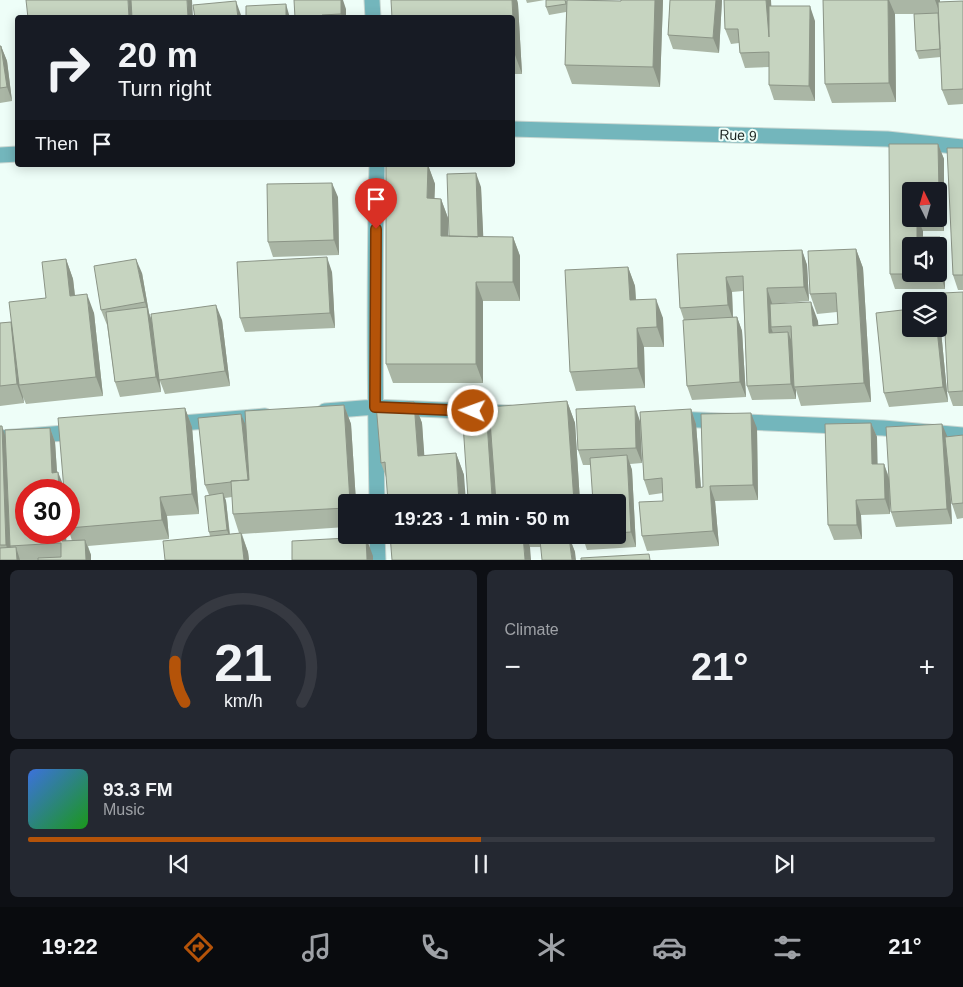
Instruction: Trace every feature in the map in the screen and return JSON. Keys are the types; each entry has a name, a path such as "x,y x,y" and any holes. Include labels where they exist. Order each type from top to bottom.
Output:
{"street":[{"path":"372,0 373,15"},
{"name":"Rue 9","path":"515,129 887,139 963,147"},
{"path":"0,155 15,154"},
{"path":"377,167 375,407 377,494"},
{"path":"316,412 375,407 524,413"},
{"path":"158,425 276,416"},
{"path":"664,419 883,428 963,435"},
{"path":"0,438 89,431"},
{"path":"377,544 378,560"}],"building":[{"path":"26,0 128,0 129,15 28,15"},
{"path":"131,0 187,0 188,15 132,15"},
{"path":"294,0 341,0 341,14 295,15"},
{"path":"391,0 512,0 513,15 392,15"},
{"path":"546,0 565,0 566,4 546,7"},
{"path":"567,0 655,0 653,67 565,65"},
{"path":"670,0 716,0 713,38 668,35"},
{"path":"724,0 766,0 769,37 769,6 810,6 809,86 769,85 769,52 740,53 738,29 725,29"},
{"path":"823,0 888,0 889,83 825,84"},
{"path":"236,1 238,15 195,15 193,5"},
{"path":"963,1 963,89 942,90 938,2"},
{"path":"286,4 286,15 246,15 246,6"},
{"path":"938,13 940,49 916,51 914,14"},
{"path":"0,46 7,87 0,88"},
{"path":"889,144 938,144 939,182 902,182 902,228 917,228 917,237 902,237 902,274 890,274"},
{"path":"947,148 963,148 963,275 953,275"},
{"path":"386,167 428,167 427,198 441,199 441,236 513,237 513,282 476,282 476,364 386,364"},
{"path":"476,173 478,237 449,236 447,174"},
{"path":"332,183 334,240 268,242 267,184"},
{"path":"856,249 864,383 794,387 791,326 771,327 770,304 811,302 813,326 838,324 836,293 810,294 808,251"},
{"path":"802,250 804,287 767,288 769,333 788,332 791,384 747,386 743,276 726,277 728,305 680,308 677,254"},
{"path":"327,257 330,313 240,318 237,262"},
{"path":"66,259 70,296 87,294 96,377 19,385 9,302 46,298 42,262"},
{"path":"136,259 145,302 101,310 94,266"},
{"path":"628,267 630,300 656,299 657,327 637,328 638,368 570,372 565,270"},
{"path":"963,292 963,391 948,392 945,337 947,337 947,293"},
{"path":"216,305 225,371 159,380 151,314"},
{"path":"147,307 156,377 115,382 106,312"},
{"path":"902,310 902,337 938,337 943,387 884,393 876,313"},
{"path":"737,317 740,382 687,386 683,320"},
{"path":"11,322 17,384 0,386 0,323"},
{"path":"567,401 573,494 495,494 489,407"},
{"path":"414,402 418,456 456,453 459,494 387,494 385,462 381,463 376,404"},
{"path":"344,405 350,494 338,494 338,508 233,514 231,481 249,480 245,411"},
{"path":"635,406 636,448 578,450 576,409"},
{"path":"486,407 492,494 468,494 462,409"},
{"path":"185,408 192,494 160,497 162,520 80,527 80,479 63,479 58,418"},
{"path":"691,409 696,488 703,487 701,414 751,413 753,485 710,486 713,531 642,536 639,502 663,501 662,478 644,480 640,412"},
{"path":"241,414 248,480 205,485 198,418"},
{"path":"871,423 872,464 884,464 885,499 856,500 857,525 828,525 825,424"},
{"path":"942,424 947,509 891,512 886,427"},
{"path":"0,426 2,426 6,545 0,545"},
{"path":"50,428 52,473 58,472 58,479 15,479 15,544 44,544 10,546 5,430"},
{"path":"963,435 963,503 952,504 945,437"},
{"path":"627,455 631,532 626,532 626,494 592,494 590,458"},
{"path":"223,493 227,530 209,532 205,496"},
{"path":"241,533 244,560 165,560 163,541"},
{"path":"338,539 338,544 366,544 367,560 292,560 292,541"},
{"path":"80,540 85,540 86,560 38,560 38,558 61,557 61,544 80,544"},
{"path":"391,544 524,544 525,560 392,560"},
{"path":"540,544 570,544 572,560 542,560"},
{"path":"16,547 17,560 0,560 0,548"},
{"path":"649,554 650,560 581,560 581,558"}],"route":[{"path":"376,229 375,407 473,411"}]}
